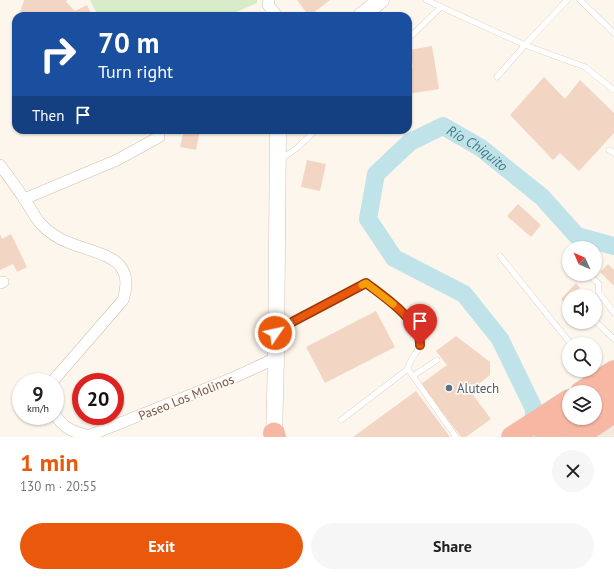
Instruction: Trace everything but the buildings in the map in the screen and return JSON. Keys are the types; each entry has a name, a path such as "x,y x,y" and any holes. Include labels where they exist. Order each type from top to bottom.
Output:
{"highway":[{"path":"596,385 606,380 608,414"},
{"path":"513,436 562,404"},
{"path":"546,437 574,425"}],"main road":[{"path":"366,12 381,0"},
{"path":"274,436 278,134"}],"street":[{"path":"269,0 268,5 274,12"},
{"path":"24,199 116,160 159,137"},
{"path":"0,165 40,223 54,235 70,243 103,254 118,263 124,275 126,289 123,300 60,373"},
{"name":"Paseo Los Molinos","path":"62,425 73,432 88,436 235,377 276,358"}],"lane":[{"path":"426,0 525,45 585,67 614,90"},
{"path":"497,78 525,45 567,0"},
{"path":"580,0 614,33"},
{"path":"412,35 441,7"},
{"path":"277,161 297,148 312,134"},
{"path":"500,256 565,337"},
{"path":"596,281 599,284 598,291 614,313"},
{"path":"275,333 294,321 366,283 401,310 417,330 420,338 420,345 409,363 408,368 341,420"},
{"path":"602,328 614,340"},
{"path":"414,376 437,360"},
{"path":"408,368 456,437"}],"shaded area":[{"path":"614,421 614,437 583,437"}],"green space":[{"path":"90,0 257,0 257,3 236,12 96,12"}],"waterway":[{"name":"Río Chiquito","path":"533,437 534,409 500,339 464,294 394,258 368,219 376,174 410,142 443,126 481,148 542,197 577,236 614,246"}],"slow traffic":[{"path":"362,285 366,283 393,304"}],"place":[{"name":"Alutech","path":"449,388"}],"route":[{"path":"275,333 294,321 366,283 401,310 417,330 420,338 420,345"}]}
